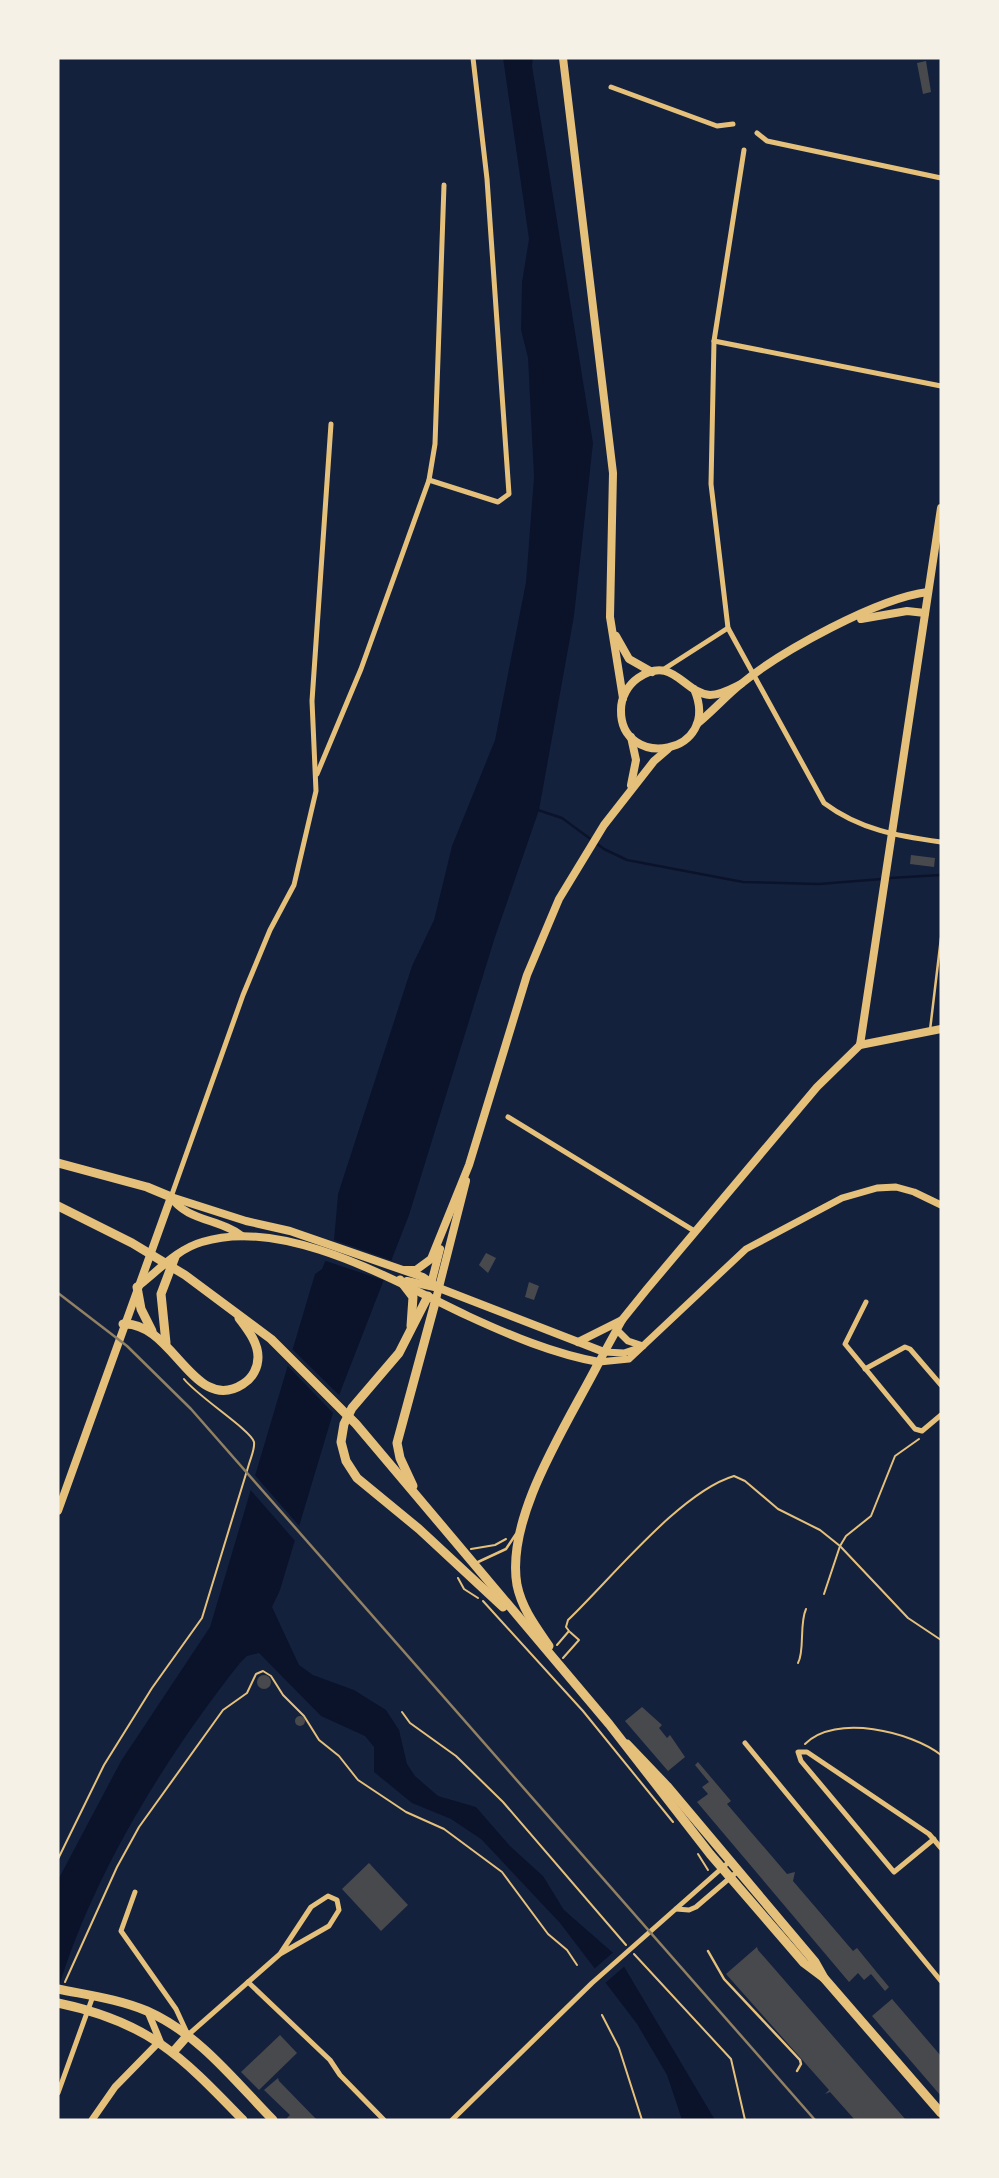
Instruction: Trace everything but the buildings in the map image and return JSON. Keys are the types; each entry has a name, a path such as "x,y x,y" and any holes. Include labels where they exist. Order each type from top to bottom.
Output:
{"main road":[{"path":"563,58 613,473 611,626 622,675 622,719 631,737 635,773 628,794"},
{"path":"860,1045 941,508"},
{"path":"532,1634 419,1529 357,1478 346,1461 341,1442 344,1424 352,1408 386,1371 433,1290 460,1213 469,1165 527,975 559,899 604,825 654,761 668,749 680,744 697,724 741,684 781,656 848,622 887,603 928,592"},
{"path":"848,622 892,612 925,614"},
{"path":"611,626 624,654 652,672"},
{"path":"623,698 639,677 661,671 680,676 694,689 699,700 697,724"},
{"path":"694,689 711,695 741,684"},
{"path":"631,737 654,749 668,749"},
{"path":"572,1680 528,1617 520,1598 516,1570 518,1531 539,1481 598,1362 622,1320 817,1087 860,1045 941,1029"},
{"path":"58,1163 147,1187 171,1197 391,1265 403,1275 498,1329 572,1357 598,1362"},
{"path":"137,1287 175,1257 202,1241 242,1236 281,1240 388,1275 403,1275 416,1270 431,1259 469,1165"},
{"path":"171,1197 184,1210 233,1229 242,1236"},
{"path":"58,1511 123,1324 171,1197"},
{"path":"58,1206 132,1243 185,1275 271,1339 356,1424 618,1735 633,1759 734,1875 815,1962 824,1978 941,2112"},
{"path":"418,1497 400,1458 397,1443 450,1209"},
{"path":"166,1343 161,1294 175,1257"},
{"path":"403,1275 433,1290 604,1352"},
{"path":"403,1275 414,1297 410,1333"},
{"path":"137,1287 141,1309 153,1332"},
{"path":"123,1324 137,1325 153,1332 202,1383 224,1390 237,1388 253,1374 258,1357 252,1338 234,1311"},
{"path":"578,1342 622,1320"},
{"path":"58,1989 148,2012 188,2035 273,2120"},
{"path":"62,2004 124,2022 160,2041 174,2051 243,2120"},
{"path":"174,2051 188,2035"}],"street":[{"path":"429,480 498,502 509,494 487,179 473,58"},
{"path":"611,87 717,126 733,124"},
{"path":"757,133 767,141 941,178"},
{"path":"744,150 714,341 711,484 728,628 819,797 849,820 892,835 941,842"},
{"path":"316,777 361,668 429,480 435,444 444,185"},
{"path":"714,341 941,386"},
{"path":"171,1197 243,995 270,930 294,885 316,791 312,701 331,424"},
{"path":"661,671 728,628"},
{"path":"508,1117 696,1232"},
{"path":"598,1362 629,1359 746,1249 842,1198 877,1188 896,1187 933,1199 941,1205"},
{"path":"866,1302 845,1344 915,1429 922,1431 941,1415"},
{"path":"617,1330 628,1341 643,1346"},
{"path":"604,1352 624,1353 643,1346"},
{"path":"865,1369 905,1346 941,1385"},
{"path":"745,1743 941,1981"},
{"path":"934,1839 894,1872 801,1761 798,1752 800,1750 934,1839 941,1848"},
{"path":"452,2120 592,1983 726,1865"},
{"path":"677,1909 689,1910 696,1907 734,1875"},
{"path":"135,1892 121,1931 176,2009 188,2035 280,1954 329,1926 340,1910 337,1900 328,1896 313,1905 280,1954"},
{"path":"248,1982 330,2060 340,2076 384,2120"},
{"path":"58,2092 90,2011 93,1996"},
{"path":"92,2120 115,2087 160,2041 148,2012"}],"lane":[{"path":"930,1030 941,938"},
{"path":"474,1564 506,1549 518,1531"},
{"path":"708,1951 726,1981 800,2060 797,2071"}],"path":[{"path":"58,1859 104,1765 152,1688 202,1618 254,1448 252,1438 245,1428 209,1405 181,1376"},
{"path":"824,1594 846,1536 871,1516 895,1456 918,1440 922,1431"},
{"path":"559,1661 579,1640 566,1627 568,1620 671,1515 734,1476 745,1480 770,1503 820,1530 840,1546 908,1618 941,1640"},
{"path":"479,1547 495,1545 518,1531"},
{"path":"456,1574 462,1586 503,1622 556,1680 675,1825"},
{"path":"798,1663 802,1657 800,1636 806,1609"},
{"path":"557,1645 569,1631"},
{"path":"70,1969 139,1827 223,1710 247,1693 256,1674 262,1671 268,1673 283,1695 304,1716 319,1740 338,1756 358,1780 406,1812 444,1829 502,1872 548,1934 567,1950 577,1965"},
{"path":"402,1712 410,1723 456,1756 512,1811 629,1951 731,2059 745,2120"},
{"path":"800,1750 808,1740 834,1730 866,1728 886,1731 929,1746 941,1755"},
{"path":"696,1852 712,1878"},
{"path":"602,2015 619,2048 642,2120"}],"water":[{"path":"503,58 533,58 532,66 593,443 574,616 539,810 495,937 409,1215 336,1403 280,1590 272,1607 299,1665 313,1675 354,1690 386,1710 399,1730 407,1764 415,1776 438,1796 476,1807 510,1846 543,1876 564,1910 619,1958 715,2120 682,2120 667,2075 637,2024 560,1923 481,1839 451,1819 412,1803 374,1772 374,1747 365,1736 321,1716 259,1653 247,1656 240,1663 159,1777 90,1904 58,1990 58,1880 121,1761 210,1627 315,1274 322,1269 334,1240 338,1194 412,966 434,920 452,846 495,740 526,582 534,477 528,358 521,330 522,282 529,239"}],"pier":[{"path":"331,1239 393,1261 386,1281 323,1260"},
{"path":"290,1347 342,1398 336,1416 285,1363"},
{"path":"252,1472 300,1527 296,1542 248,1487"},
{"path":"616,1950 627,1964 604,1984 593,1970"}],"waterway":[{"path":"538,810 562,818 604,849 627,860 743,882 819,884 882,879"},
{"path":"889,878 941,875"}],"railway":[{"path":"58,1293 127,1346 191,1409 815,2120"}]}
